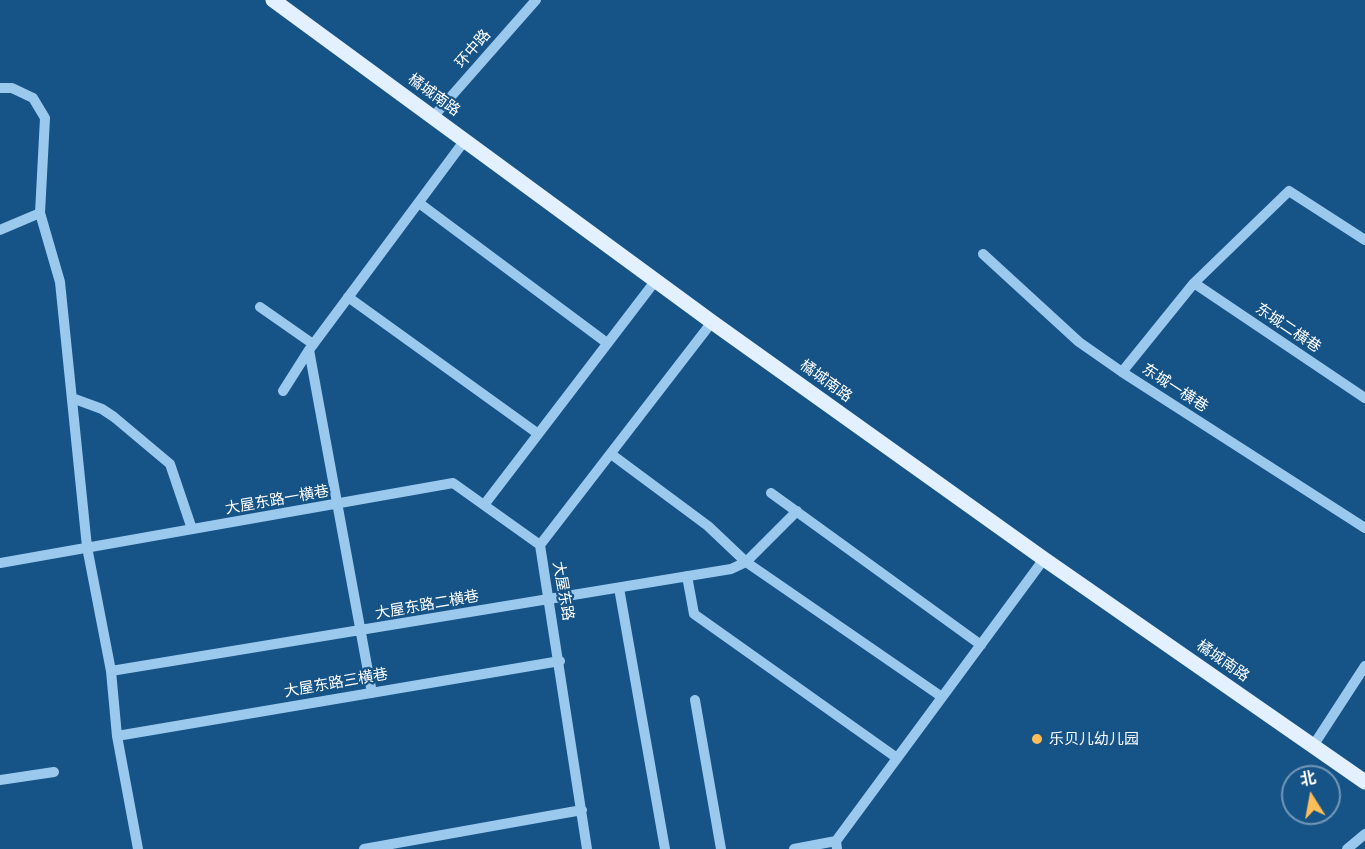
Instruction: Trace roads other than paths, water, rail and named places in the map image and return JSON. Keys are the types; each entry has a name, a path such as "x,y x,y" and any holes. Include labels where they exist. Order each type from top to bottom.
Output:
{"main road":[{"name":"橘城南路","path":"273,0 712,322 1044,559 1365,782"}],"street":[{"name":"环中路","path":"433,117 536,0"},
{"path":"0,88 12,88 33,98 45,118 40,213 60,282 87,547 111,671 117,736 138,849"},
{"path":"283,391 311,347 465,141"},
{"path":"1122,372 1194,283 1289,191 1365,240"},
{"path":"419,203 607,343"},
{"path":"0,230 40,213"},
{"name":"东城一横巷","path":"983,254 1079,342 1365,528"},
{"path":"484,505 656,280"},
{"name":"东城二横巷","path":"1194,283 1365,398"},
{"path":"348,297 537,433"},
{"path":"260,307 311,347 337,505 372,693"},
{"name":"大屋东路","path":"587,849 560,661 540,545 712,322"},
{"path":"72,399 102,409 170,464 192,529"},
{"path":"611,454 708,526 746,562 942,697"},
{"name":"大屋东路一横巷","path":"0,562 453,483 540,545"},
{"path":"771,493 981,645"},
{"path":"746,562 797,511"},
{"path":"794,849 837,845 897,758 1044,559"},
{"name":"大屋东路二横巷","path":"111,671 360,632 731,569 746,562"},
{"path":"687,576 694,614 897,758"},
{"path":"619,588 665,849"},
{"name":"大屋东路三横巷","path":"117,736 560,661"},
{"path":"1313,746 1365,666"},
{"path":"695,700 721,849"},
{"path":"0,780 54,772"},
{"path":"364,849 582,810"},
{"path":"1347,849 1365,834"}],"place":[{"name":"乐贝儿幼儿园","path":"1037,739"}]}
